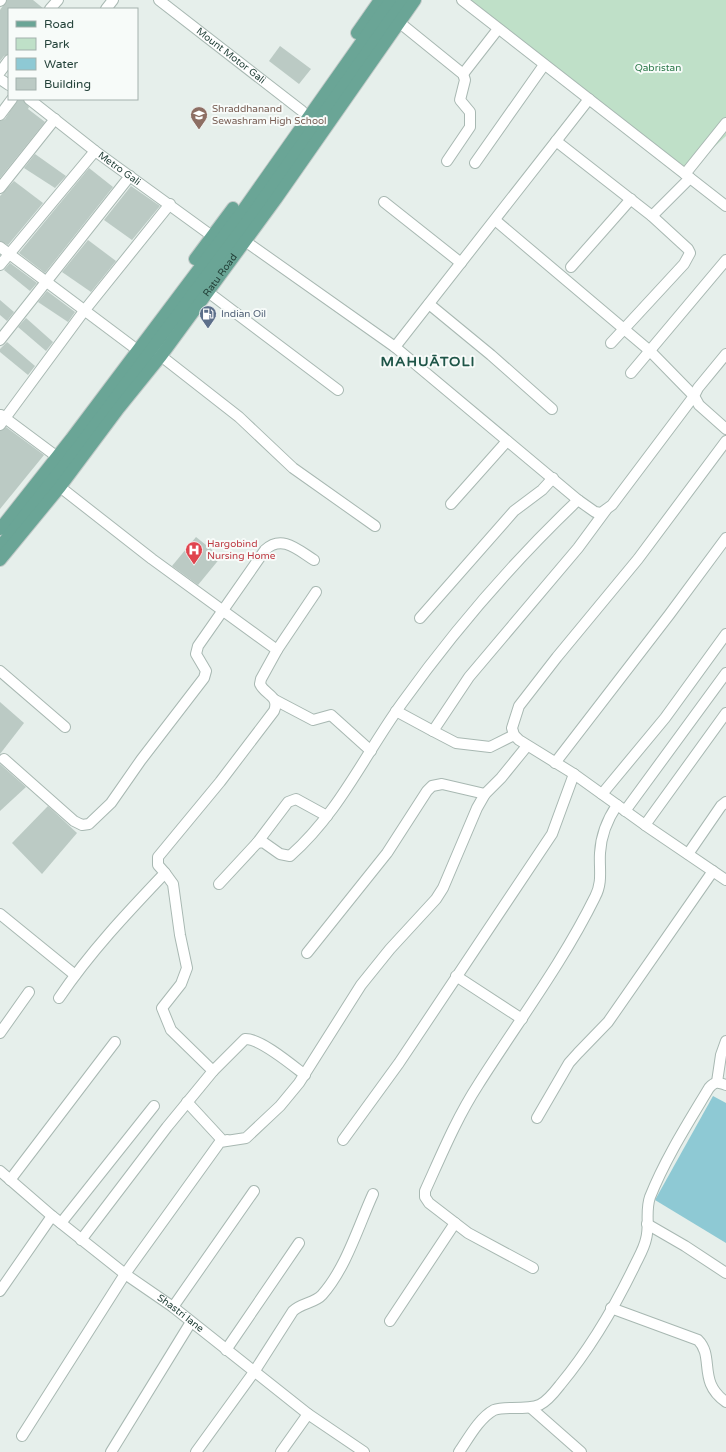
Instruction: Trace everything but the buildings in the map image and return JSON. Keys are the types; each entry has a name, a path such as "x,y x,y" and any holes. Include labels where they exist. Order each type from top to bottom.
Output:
{"main road":[{"path":"0,519 52,453 283,141 302,111 380,0"},
{"path":"0,529 71,439 241,212 391,0"},
{"path":"0,547 80,445 249,219 404,0"},
{"name":"Ratu Road","path":"0,560 60,487 119,408 161,356 245,241 415,0"}],"street":[{"path":"51,8 58,0"},
{"path":"107,8 113,0"},
{"name":"Mount Motor Gali","path":"159,0 302,111"},
{"path":"462,0 726,206"},
{"path":"400,23 464,74 465,80 460,100 470,112 470,127 447,161"},
{"path":"464,74 498,28"},
{"path":"0,72 8,61"},
{"path":"475,163 544,64"},
{"path":"0,79 8,85"},
{"path":"395,347 589,99"},
{"path":"0,115 11,100"},
{"name":"Metro Gali","path":"33,100 95,151 170,204 212,236"},
{"path":"0,188 55,119"},
{"path":"652,216 688,176 726,123"},
{"path":"556,141 652,216 688,249 690,253 688,259 611,343"},
{"path":"0,265 95,151"},
{"path":"0,340 130,176"},
{"path":"571,267 631,199"},
{"path":"384,202 461,263"},
{"path":"52,453 2,420 84,311 170,204"},
{"path":"495,220 650,352 694,396 699,405 726,429"},
{"path":"245,241 395,347 578,500 595,512 600,513 606,510"},
{"path":"0,247 132,346"},
{"path":"631,374 726,260"},
{"path":"208,292 338,390"},
{"path":"429,304 491,355 552,409"},
{"path":"433,731 469,677 578,548 694,396 698,388 726,354"},
{"path":"161,356 239,417 293,468 375,526"},
{"path":"451,504 508,441"},
{"path":"726,441 638,559 557,657 520,706 512,728 514,735 527,746 574,774 645,825 726,880"},
{"path":"420,618 514,511 542,490 552,478"},
{"path":"60,487 222,612 277,650"},
{"path":"257,843 263,842 280,854 290,856 315,832 328,816 396,711 494,585 578,500"},
{"path":"555,763 670,615 726,538"},
{"path":"4,759 74,821 82,825 89,824 111,802 204,678 206,671 196,654 198,646 259,558 271,544 284,542 314,560"},
{"path":"316,592 277,650 261,679 260,684 275,700 314,720 331,715 371,751"},
{"path":"602,794 665,718 726,634"},
{"path":"0,671 65,727"},
{"path":"625,811 726,673"},
{"path":"213,1071 171,1030 162,1008 181,984 187,968 180,935 173,884 158,865 158,857 220,782 274,710 276,705 275,700"},
{"path":"396,711 456,744 490,747 514,735"},
{"path":"645,825 726,713"},
{"path":"187,1102 222,1140 239,1141 255,1131 280,1106 305,1075 361,985 390,948 436,899 443,888 485,794 501,778 527,746"},
{"path":"344,1140 399,1063 552,834 574,774"},
{"path":"307,953 387,853 427,791 432,786 442,784 485,794"},
{"path":"219,884 257,843 288,802 296,799 328,816"},
{"path":"688,854 721,806 726,802"},
{"path":"533,1268 468,1233 429,1203 425,1197 424,1191 455,1126 477,1086 555,968 596,895 601,878 600,851 603,829 617,805"},
{"path":"537,1118 570,1063 608,1022 713,871"},
{"path":"59,998 104,938 165,873"},
{"path":"0,914 75,975"},
{"path":"456,976 522,1019"},
{"path":"0,1033 29,992"},
{"path":"81,1240 187,1102 213,1071 245,1039 251,1039 305,1075"},
{"path":"459,1452 480,1423 494,1410 503,1408 538,1407 546,1401 560,1385 611,1308 643,1248 646,1239 647,1210 650,1198 664,1165 709,1088 713,1083 722,1083 722,1054 726,1041"},
{"path":"10,1180 115,1042"},
{"path":"61,1223 154,1106"},
{"path":"22,1436 125,1274 220,1142 227,1140"},
{"name":"Shastri lane","path":"0,1171 81,1240 125,1274 173,1307 308,1414 364,1452"},
{"path":"173,1307 254,1191"},
{"path":"196,1452 254,1372 293,1311 297,1307 318,1298 338,1273 373,1194"},
{"path":"1,1287 52,1216"},
{"path":"390,1320 455,1223"},
{"path":"647,1224 685,1246 726,1273"},
{"path":"226,1350 299,1243"},
{"path":"611,1308 698,1340 702,1344 709,1383 718,1395 726,1402"},
{"path":"111,1452 191,1322"},
{"path":"531,1408 581,1452"},
{"path":"281,1452 308,1414"}],"green space":[{"name":"Qabristan","path":"470,0 726,0 726,136 685,174"}],"water":[{"path":"713,1096 726,1103 726,1243 655,1200"}],"place":[{"name":"Shraddhanand Sewashram High School","path":"199,130"},
{"name":"Indian Oil","path":"208,329"},
{"name":"Hargobind Nursing Home","path":"194,565"}],"district":[{"name":"MAHUĀTOLI","path":"428,361"}]}
